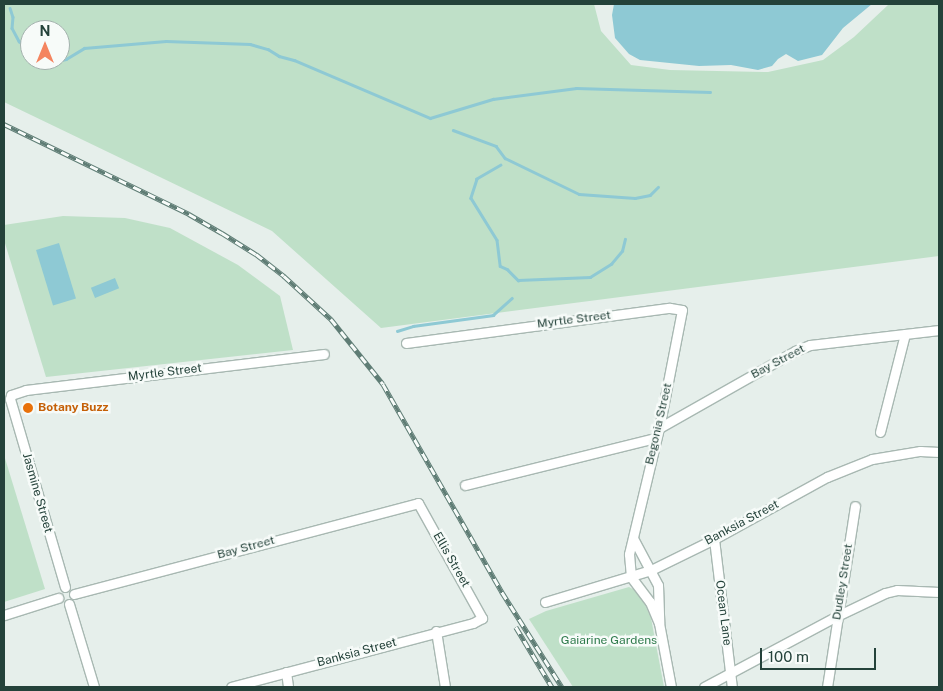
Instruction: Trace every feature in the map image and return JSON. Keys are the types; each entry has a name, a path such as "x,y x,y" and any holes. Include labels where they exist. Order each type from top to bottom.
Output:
{"street":[{"name":"Myrtle Street","path":"406,343 670,308 682,310"},
{"name":"Begonia Street","path":"631,577 629,554 655,438 659,428 682,310"},
{"name":"Bay Street","path":"659,428 810,344 939,330"},
{"path":"880,432 905,334"},
{"name":"Myrtle Street","path":"10,399 14,393 26,390 324,354"},
{"name":"Jasmine Street","path":"10,399 65,587"},
{"path":"465,485 655,438"},
{"name":"Banksia Street","path":"545,602 650,570 714,539 828,477 872,459 920,451 939,452"},
{"name":"Bay Street","path":"74,594 418,503"},
{"name":"Ellis Street","path":"418,503 476,604 482,618"},
{"name":"Dudley Street","path":"827,687 855,506"},
{"path":"633,538 658,585 659,623 671,687"},
{"name":"Ocean Lane","path":"714,539 732,687"},
{"path":"631,577 646,595 659,623"},
{"path":"65,587 71,589 74,594 73,600 69,604 62,603 58,598 59,590 65,587"},
{"path":"704,687 837,616 885,593 897,590 939,592"},
{"path":"4,616 58,598"},
{"path":"69,604 94,687"},
{"name":"Banksia Street","path":"231,687 482,618"},
{"path":"436,631 445,687"},
{"path":"286,672 288,687"}],"green space":[{"path":"4,4 594,4 601,31 631,65 670,70 768,72 823,60 854,37 888,5 939,4 939,256 381,328 272,231 4,102"},
{"path":"63,216 125,218 170,228 238,265 280,296 293,350 46,377 4,240 4,225"},
{"path":"4,455 45,589 4,602"},
{"name":"Gaiarine Gardens","path":"629,587 640,593 651,618 664,687 573,687 529,619 546,611"}],"water":[{"path":"614,4 872,4 843,28 822,55 798,61 786,54 772,66 758,70 731,65 699,66 640,60 629,54 615,38 612,15"},
{"path":"59,243 76,298 53,305 36,250"},
{"path":"115,278 119,288 95,298 91,288"}],"waterway":[{"path":"10,8 13,17 12,28 20,42"},
{"path":"70,57 84,48 166,41 250,44 268,49 279,56 294,60 430,118 493,99 576,88 710,92"},
{"path":"453,130 496,146 505,158 579,194 635,198 650,195 658,187"},
{"path":"501,165 477,179 471,198 497,240 500,266 507,269 518,280 590,277 611,264 622,251 625,239"},
{"path":"397,331 413,326 493,315 512,298"}],"railway":[{"path":"4,124 189,214 222,233 256,254 284,276 331,319 383,384 502,592 562,687"},
{"path":"516,627 552,687"}],"place":[{"name":"Botany Buzz","path":"28,408"}]}
